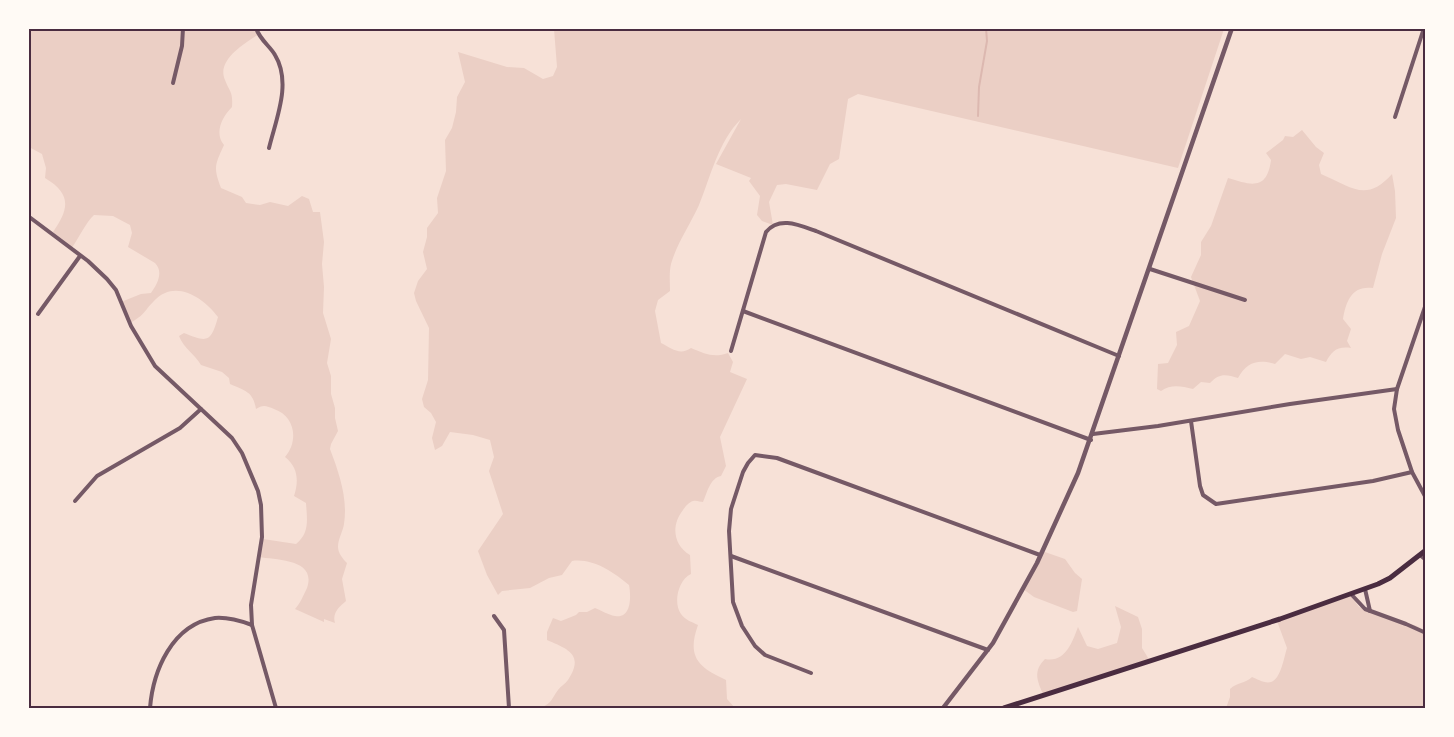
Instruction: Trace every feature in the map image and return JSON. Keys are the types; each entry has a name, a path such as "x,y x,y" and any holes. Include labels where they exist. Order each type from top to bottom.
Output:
{"main road":[{"path":"1004,708 1365,589 1390,578 1425,550"}],"street":[{"path":"173,83 182,46 183,28"},
{"path":"256,28 259,36 275,54 283,72 283,89 269,148"},
{"path":"943,708 988,650 1040,555 1062,509 1093,434 1232,28"},
{"path":"1395,117 1424,28"},
{"path":"28,216 107,279 116,290 131,326 159,371 239,448 261,500 262,537 251,605 252,625 276,708"},
{"path":"731,351 766,232 774,225 788,222 816,231 1119,356"},
{"path":"38,315 81,256"},
{"path":"1150,269 1245,300"},
{"path":"1425,304 1423,322 1396,389 1394,416 1412,472 1425,498"},
{"path":"743,311 1090,440"},
{"path":"1093,434 1396,389"},
{"path":"75,501 97,476 180,428 201,409"},
{"path":"1191,421 1200,486 1203,495 1216,504 1412,472"},
{"path":"811,674 765,655 748,636 733,602 730,519 739,481 748,463 756,455 777,458 1040,555"},
{"path":"1420,555 1425,560"},
{"path":"731,556 988,650"},
{"path":"1365,589 1370,612"},
{"path":"1351,594 1359,606 1370,612 1425,633"},
{"path":"494,616 504,630 509,708"},
{"path":"150,708 154,683 163,657 182,635 200,623 215,618 252,625"}],"shaded area":[{"path":"28,29 257,29 259,34 233,53 225,66 223,73 232,95 232,107 220,125 221,140 224,145 216,170 221,188 242,197 246,203 260,205 270,202 288,206 302,196 309,199 313,212 320,212 324,242 323,313 331,339 327,363 331,376 331,394 338,431 330,449 345,505 344,524 338,547 342,558 347,563 342,579 346,601 335,613 335,623 324,619 324,622 295,609 307,588 309,578 301,566 285,560 259,557 263,539 296,544 300,540 307,525 306,503 294,496 297,485 295,470 285,457 293,437 293,430 287,417 267,406 256,409 250,395 230,384 229,378 222,372 201,365 181,341 179,336 184,333 198,338 207,338 213,331 218,317 205,303 189,293 171,291 162,294 142,315 130,323 121,302 141,294 151,293 157,282 159,270 155,263 128,247 132,233 130,225 113,216 94,215 71,249 53,232 65,209 65,202 60,190 45,178 46,168 42,154 29,147"},
{"path":"554,29 1224,29 1178,168 858,94 848,99 839,159 830,164 817,190 786,184 777,185 769,202 773,225 762,221 757,215 760,196 749,181 751,178 716,164 741,119 733,128 726,138 699,205 674,256 670,270 670,291 658,300 655,311 661,343 679,351 691,348 710,355 728,353 733,362 730,372 747,379 720,437 726,466 721,476 712,483 703,502 693,501 685,507 675,528 680,546 690,555 691,574 680,586 677,604 684,618 698,625 694,645 697,659 701,665 726,680 727,699 735,708 542,707 550,702 568,680 575,664 574,658 567,650 547,640 547,632 553,618 561,621 579,612 587,612 595,608 621,616 625,614 629,605 629,585 595,564 572,561 562,575 549,578 530,588 502,591 498,595 478,551 503,514 489,471 494,457 490,440 450,432 442,446 435,450 432,438 436,422 424,407 422,399 428,380 429,328 414,293 418,281 427,269 423,252 427,228 438,213 437,198 446,171 445,140 452,128 457,97 465,82 458,52 507,67 524,68 543,79 553,76 557,67"},
{"path":"1302,130 1324,153 1319,165 1321,174 1358,190 1366,190 1383,183 1392,174 1396,218 1382,254 1373,288 1360,289 1355,292 1348,300 1344,312 1343,319 1351,329 1347,341 1351,348 1336,350 1326,362 1310,357 1301,359 1285,354 1275,364 1258,362 1249,365 1238,378 1220,376 1210,383 1201,382 1193,389 1176,386 1161,391 1157,389 1158,364 1168,363 1177,345 1176,332 1189,326 1200,301 1191,277 1201,255 1201,242 1211,226 1228,178 1251,184 1262,181 1269,170 1271,160 1266,153 1285,136 1293,137"},
{"path":"1042,551 1065,559 1082,579 1077,611 1073,612 1034,597 1023,589"},
{"path":"1351,596 1359,607 1417,626 1425,631 1425,708 1417,706 1412,708 1226,708 1230,689 1233,687 1252,677 1271,682 1277,677 1287,648 1277,621"},
{"path":"1115,606 1138,617 1142,629 1142,648 1150,661 1044,696 1038,682 1039,668 1045,659 1058,658 1063,655 1078,627 1087,646 1098,649 1117,643 1121,627"}],"waterway":[{"path":"978,116 979,87 987,41 986,28"}]}
